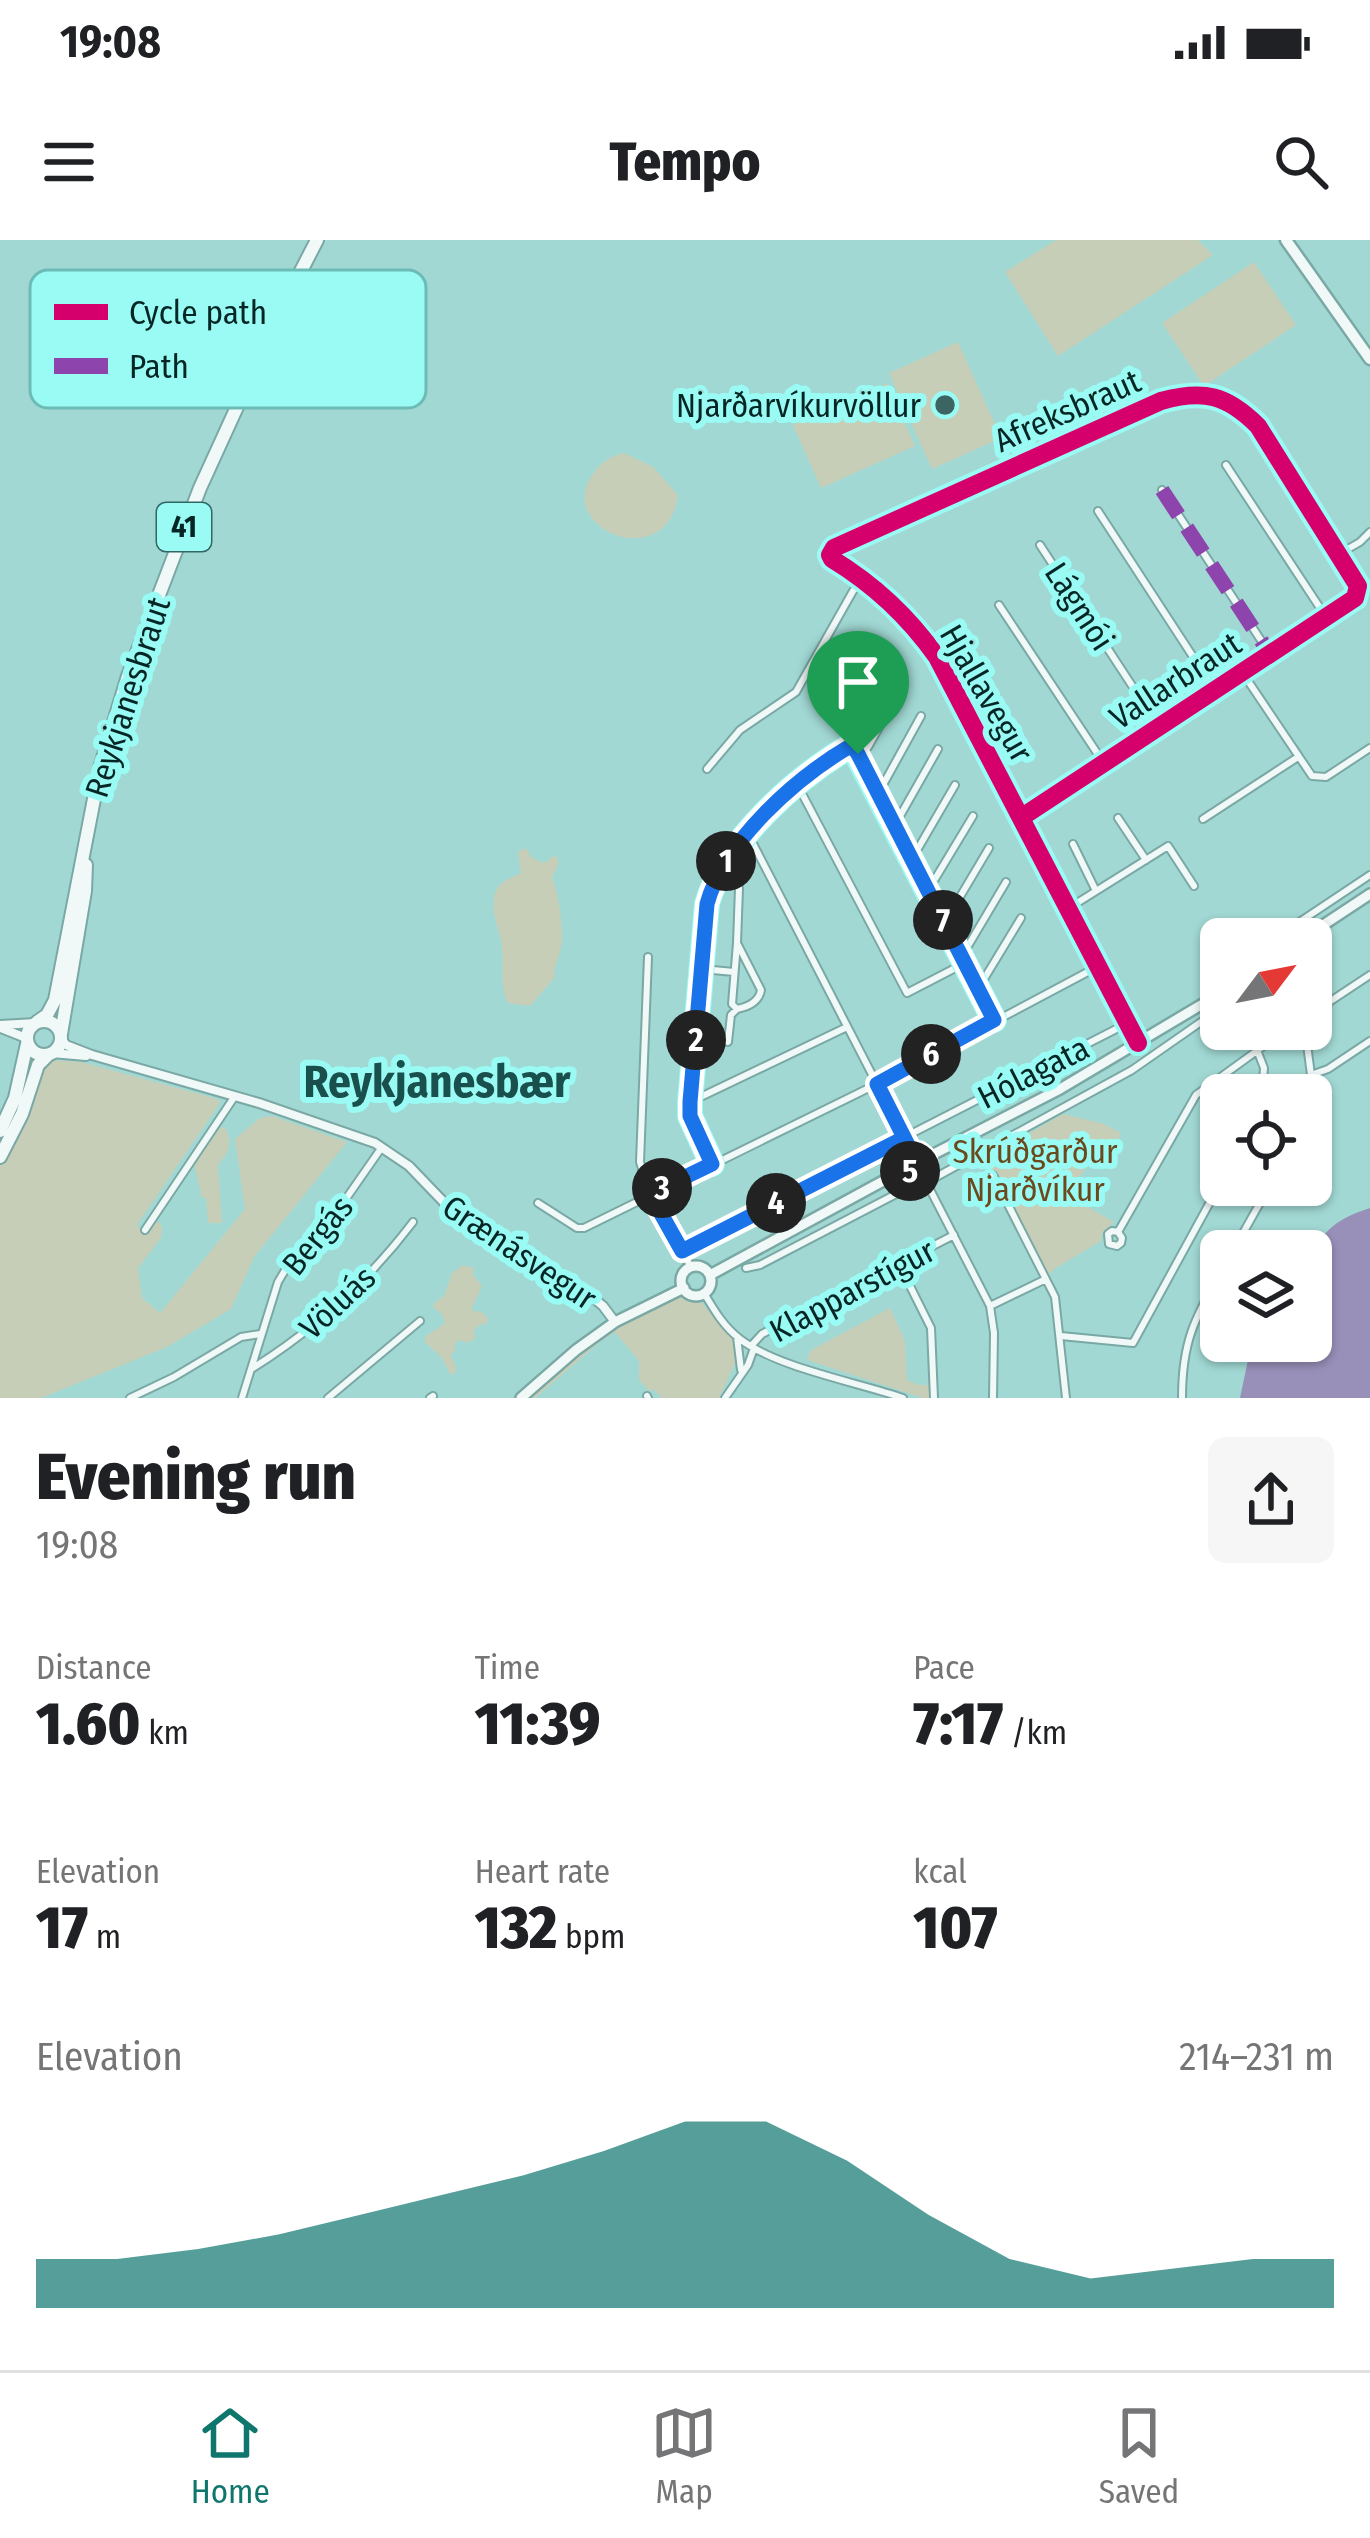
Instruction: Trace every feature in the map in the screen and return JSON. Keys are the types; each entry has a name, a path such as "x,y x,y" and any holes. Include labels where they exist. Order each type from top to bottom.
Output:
{"highway":[{"name":"Reykjanesbraut","path":"302,270 317,240"},
{"name":"Reykjanesbraut","path":"0,1131 15,1098 30,1027 47,1015 55,1000 110,731 175,552 235,408"},
{"name":"Reykjanesbraut","path":"0,1157 22,1114 38,1065 58,1047 61,1036 85,891 87,828"},
{"path":"36,1022 50,1022 61,1036"},
{"path":"27,1040 37,1054 50,1054"}],"main road":[{"path":"1286,240 1370,359"},
{"path":"1332,920 1370,894"},
{"path":"926,1158 1048,1096 1200,1006"},
{"path":"912,1153 926,1158 924,1178 907,1168 905,1161 912,1153"},
{"path":"710,1275 907,1168"},
{"path":"691,1267 704,1268 710,1275 704,1293 695,1295 683,1288 682,1276 691,1267"},
{"path":"520,1398 615,1322 683,1288"}],"street":[{"name":"Afreksbraut","path":"863,580 832,559 831,551 1161,400 1204,394 1238,406 1258,426 1359,592"},
{"path":"1226,465 1326,617"},
{"path":"1162,490 1270,654"},
{"path":"1098,512 1214,690"},
{"path":"1338,555 1370,532"},
{"name":"Lágmói","path":"1040,545 1159,727"},
{"path":"707,769 740,730 796,692 863,580"},
{"name":"Hjallavegur","path":"863,580 900,610 937,657 1138,1043"},
{"name":"Vallarbraut","path":"1022,817 1359,592"},
{"path":"999,605 1104,763"},
{"path":"1242,672 1312,776 1323,778 1370,748"},
{"path":"858,754 868,747 904,683"},
{"path":"876,790 921,716"},
{"path":"712,1164 690,1116 690,1102 707,904 713,883 748,834 828,759 852,745 994,1020"},
{"path":"893,822 938,749"},
{"path":"1203,819 1298,757"},
{"path":"910,855 955,785"},
{"path":"798,786 907,993 965,963"},
{"path":"927,887 973,816"},
{"path":"1118,818 1145,860"},
{"path":"748,834 912,1153"},
{"path":"1073,844 1096,891"},
{"path":"1069,908 1168,846 1194,886"},
{"path":"943,920 989,848"},
{"path":"1305,918 1370,875"},
{"path":"960,953 1006,882"},
{"path":"737,1009 732,1004 739,888"},
{"path":"1342,893 1352,907"},
{"path":"976,985 1021,918"},
{"path":"728,1042 731,1015 761,993 737,943"},
{"path":"649,957 641,1169 691,1267"},
{"path":"538,1204 584,1228 877,1084 1099,966"},
{"path":"702,969 734,972"},
{"path":"1332,1000 1370,975"},
{"path":"0,1026 36,1022"},
{"name":"Hólagata","path":"682,1251 1128,1023"},
{"path":"746,1268 1132,1070 1200,1023"},
{"path":"0,1026 27,1040"},
{"path":"690,1102 847,1027"},
{"name":"Grænásvegur","path":"61,1036 66,1045 92,1055 235,1096 382,1147 409,1166 458,1218 585,1291 615,1322"},
{"path":"1316,1074 1370,1040"},
{"path":"1118,1232 1196,1095 1257,1050 1264,1074"},
{"name":"Grænásvegur","path":"50,1054 92,1055"},
{"path":"145,1230 235,1096"},
{"path":"1048,1096 1056,1111"},
{"name":"Bergás","path":"242,1398 286,1267 334,1216 382,1147"},
{"path":"993,1175 1057,1304 1066,1398"},
{"path":"924,1178 990,1306 993,1398"},
{"path":"1061,1336 1133,1343 1208,1206"},
{"name":"Völuás","path":"250,1370 334,1309 412,1222"},
{"name":"Klapparstígur","path":"752,1347 762,1334 954,1235"},
{"path":"899,1264 931,1328 934,1398"},
{"path":"990,1306 1046,1279"},
{"path":"704,1293 720,1318 752,1347 776,1359 903,1398"},
{"path":"1182,1398 1183,1357 1200,1309"},
{"path":"328,1398 420,1321"},
{"path":"130,1398 241,1337 260,1334"},
{"path":"737,1337 745,1364"},
{"path":"725,1398 752,1347"},
{"path":"745,1364 776,1359"}],"green space":[{"path":"1056,240 1198,240 1213,255 1058,356 1005,272"},
{"path":"1254,262 1296,325 1204,386 1162,323"},
{"name":"Njarðarvíkurvöllur","path":"958,342 1001,438 932,469 889,373"},
{"path":"887,383 915,446 821,488 793,425"},
{"path":"624,453 653,467 678,495 670,520 654,533 636,538 599,526 588,511 585,494 599,466"},
{"path":"526,848 532,858 544,863 555,855 559,863 552,877 562,932 555,977 530,1006 508,1003 505,996 493,904 500,884 521,873 518,852"},
{"path":"51,1060 81,1062 220,1103 137,1225 141,1230 148,1217 153,1219 147,1231 157,1220 162,1227 161,1238 138,1268 142,1298 160,1313 245,1209 235,1139 260,1118 272,1116 347,1142 254,1257 231,1309 167,1347 41,1398 0,1398 0,1146 34,1069"},
{"name":"Skrúðgarður Njarðvíkur","path":"1063,1114 1121,1133 1113,1151 1099,1144 1068,1191 1114,1222 1102,1233 1101,1241 1054,1269 1046,1279 986,1158"},
{"path":"221,1127 229,1143 218,1165 222,1223 208,1223 206,1198 202,1198 194,1163"},
{"path":"463,1265 474,1268 473,1275 482,1286 471,1310 488,1319 474,1331 475,1338 455,1343 451,1356 456,1367 451,1375 425,1337 445,1323 434,1303 444,1296 452,1273"},
{"path":"676,1295 700,1301 735,1341 736,1361 719,1398 662,1398 653,1389 650,1392 639,1380 639,1361 615,1332 535,1398 525,1398 615,1325"},
{"path":"890,1308 905,1341 907,1380 932,1385 936,1398 923,1398 807,1360 811,1350"}],"shaded area":[{"path":"1370,1208 1370,1398 1240,1398 1248,1362 1332,1362 1332,1230 1328,1230"}],"marked path":[{"path":"1162,490 1270,654"}],"cycle path":[{"path":"1022,817 1355,598 1358,586 1258,426 1225,401 1202,395 1161,401 834,548 830,555 890,602 937,657 1138,1043"},
{"path":"712,1164 690,1116 707,904 730,857 766,812 852,745 994,1020"}],"place":[{"name":"Njarðarvíkurvöllur","path":"945,405"}],"district":[{"name":"Reykjanesbær","path":"437,1081"}],"route":[{"path":"858,754 852,745 828,759 779,801 743,838 713,883 707,904 690,1102 690,1116 712,1164 650,1194 682,1251 904,1138 912,1153 905,1161 907,1168 921,1172 927,1165 925,1155 912,1153 877,1084 994,1020 858,754"}]}
